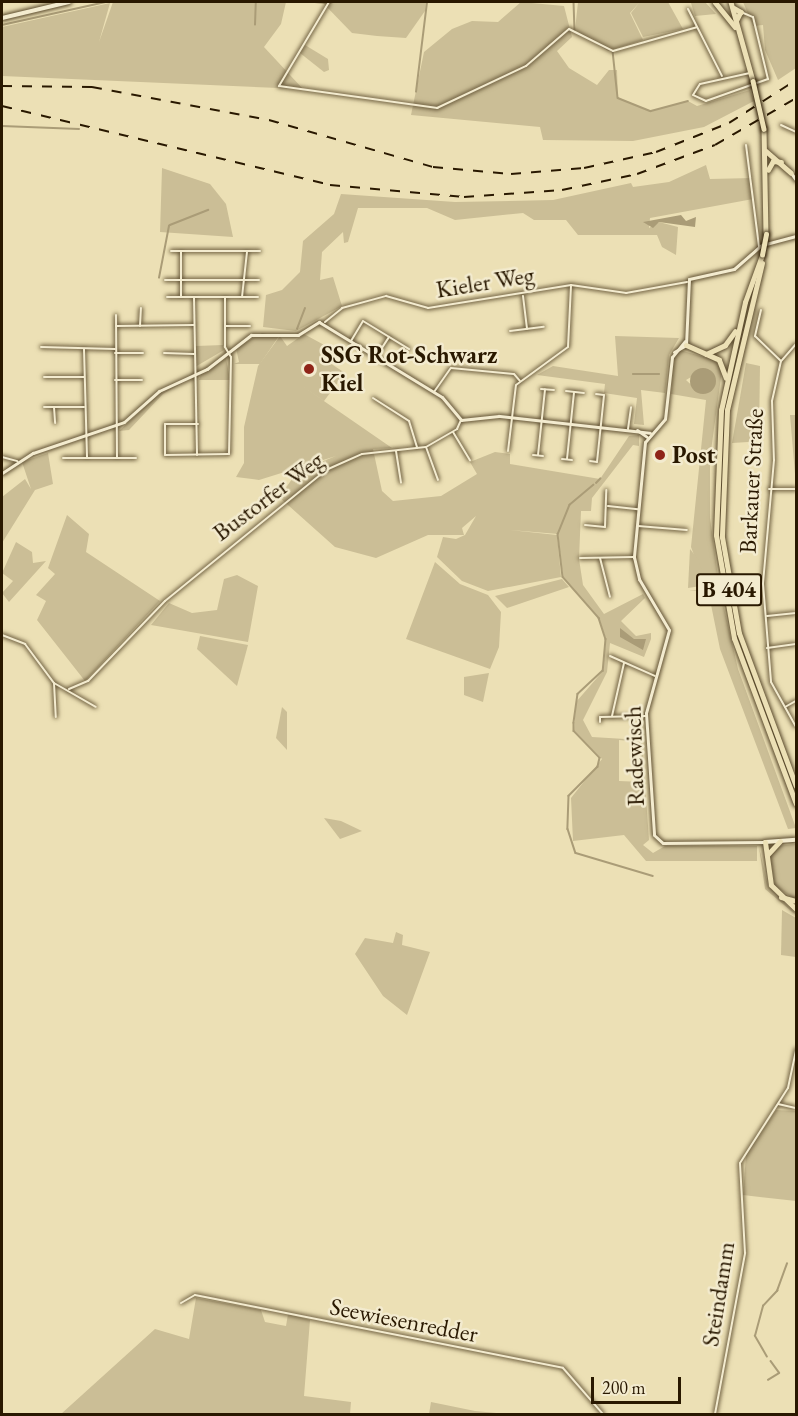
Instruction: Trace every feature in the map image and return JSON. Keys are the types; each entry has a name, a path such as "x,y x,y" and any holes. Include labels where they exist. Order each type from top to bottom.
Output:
{"highway":[{"name":"B 404","path":"762,255 740,322 726,382 715,476 721,573 741,660 796,804"},
{"name":"B 404","path":"762,255 727,410 722,537 743,648 796,786"},
{"path":"704,354 727,344 740,322"},
{"path":"686,343 722,363 726,382"},
{"path":"766,857 780,841"},
{"path":"765,842 766,857 775,892 796,909"},
{"path":"775,892 796,901"}],"main road":[{"path":"2,18 69,2"},
{"path":"715,2 740,39"},
{"path":"732,4 741,12 736,23"},
{"name":"B 404","path":"732,4 764,129 767,172 766,234 762,255"},
{"path":"766,151 791,173"},
{"path":"767,172 772,162 781,162"},
{"path":"765,842 796,840"}],"street":[{"path":"328,3 279,86 437,108 526,66 569,29 613,51 697,27"},
{"path":"688,9 722,77"},
{"path":"741,12 753,17 769,77 706,101 693,97 698,85 741,71 751,74"},
{"path":"741,71 748,61"},
{"path":"781,125 796,132"},
{"path":"747,145 759,247"},
{"path":"791,173 796,180"},
{"name":"Kieler Weg","path":"2,473 17,461 116,425 159,391 196,375 258,333 298,335 324,322 342,308 375,298 428,308 523,295 571,285 626,293 687,282 734,270 759,247 796,236"},
{"path":"171,250 260,251"},
{"path":"182,250 182,297"},
{"path":"242,297 242,280 247,251"},
{"path":"165,280 259,280"},
{"path":"324,322 434,392 461,420 511,417 637,430 649,435 666,415 674,352 686,343 687,282"},
{"path":"508,451 511,417 520,381 568,347 571,285"},
{"path":"523,295 527,329"},
{"path":"167,297 258,297"},
{"path":"194,297 197,454"},
{"path":"198,424 165,424 165,455 229,454 225,297"},
{"path":"140,326 141,308"},
{"path":"761,310 755,336 781,361"},
{"path":"116,315 117,458"},
{"path":"351,341 363,321 409,349"},
{"path":"115,326 194,325"},
{"path":"225,326 250,326"},
{"path":"510,331 544,327"},
{"path":"376,357 389,337"},
{"name":"Barkauer Straße","path":"796,344 781,361 771,407 774,460 769,489 765,616 771,682 796,728"},
{"path":"40,347 115,349"},
{"path":"84,349 87,458"},
{"path":"115,353 143,353"},
{"path":"164,353 194,354"},
{"path":"434,392 451,369 514,374 520,381"},
{"path":"44,377 84,377"},
{"path":"115,380 142,380"},
{"path":"538,455 543,389 554,390"},
{"path":"566,391 584,393"},
{"path":"567,459 574,392"},
{"path":"590,462 597,462 601,426 604,395 597,394"},
{"path":"374,398 409,421 417,448"},
{"path":"44,407 84,407"},
{"path":"54,407 55,423"},
{"path":"628,429 631,407"},
{"name":"Bustorfer Weg","path":"69,689 88,681 180,588 326,470 353,457 426,447 453,432 461,420"},
{"path":"453,432 470,460"},
{"name":"Radewisch","path":"649,435 634,557 639,579 669,630 667,651 655,676 646,716 657,841 765,842"},
{"path":"426,447 438,480"},
{"path":"396,451 401,483"},
{"path":"532,455 543,456"},
{"path":"2,457 17,461"},
{"path":"63,458 136,458"},
{"path":"562,459 572,460"},
{"path":"769,489 796,489"},
{"path":"585,525 608,527 606,490"},
{"path":"608,506 639,509"},
{"path":"638,526 687,530"},
{"path":"580,558 634,557"},
{"path":"600,558 610,597"},
{"path":"765,616 796,613"},
{"path":"2,635 25,644 54,683 69,689 96,708"},
{"path":"767,648 796,644"},
{"path":"610,656 655,676"},
{"path":"612,716 624,663"},
{"path":"54,683 56,717"},
{"path":"784,707 796,701"},
{"path":"600,722 612,716 646,716"},
{"name":"Steindamm","path":"715,1414 745,1253 740,1163 778,1104 796,1049"},
{"path":"778,1104 796,1108"},
{"name":"Seewiesenredder","path":"181,1303 195,1295 563,1368 603,1414"}],"shaded area":[{"path":"113,2 286,2 281,24 264,47 303,89 2,76 2,27 110,3 99,42"},
{"path":"322,2 426,2 425,11 406,38 352,33"},
{"path":"521,2 564,6 572,37 557,51 569,68 597,85 609,70 617,70 618,98 651,111 688,101 697,106 750,90 754,101 704,127 633,141 543,140 540,127 411,115 424,52 452,29 472,21 498,22"},
{"path":"578,2 668,2 683,29 643,37 631,13 639,3 630,13 643,40 608,51 575,30"},
{"path":"675,2 705,2 716,14 695,16 691,3"},
{"path":"743,2 796,2 796,68 778,80 765,50 763,25 753,26"},
{"path":"305,45 328,59 329,70 324,72 300,53"},
{"path":"706,165 710,179 752,178 753,199 650,218 649,228 659,222 678,227 676,255 662,247 657,235 578,235 566,220 534,220 523,213 455,220 427,208 358,208 348,242 344,243 343,232 322,252 320,280 333,277 342,306 296,331 263,327 266,295 282,290 300,272 303,241 334,214 341,194 455,202 553,200 631,183 633,187 669,182"},
{"path":"162,168 210,184 226,204 233,237 160,232"},
{"path":"681,215 686,221 696,217 695,227 659,222 653,228 643,222"},
{"path":"262,333 279,336 260,364 234,364 239,362 236,348"},
{"path":"304,334 337,352 330,363 345,373 324,401 292,379 392,448 373,449 382,491 393,501 441,496 477,474 470,462 495,452 510,454 510,464 600,479 629,436 639,435 639,446 633,445 592,498 591,511 581,511 579,559 583,585 604,614 643,594 645,598 621,621 636,636 651,633 651,639 644,657 610,643 607,672 583,720 592,737 642,740 649,840 643,845 653,853 665,846 757,846 757,861 646,861 624,835 573,841 571,798 602,759 574,731 576,702 603,671 606,639 599,618 563,577 558,534 510,530 557,535 561,577 488,591 462,581 437,557 443,537 456,539 465,535 476,516 462,528 464,535 428,535 376,558 335,547 279,497 298,471 336,456 259,480 236,477 244,463 244,427 258,366 280,336 287,346","holes":["619,740 639,742 642,782 619,781"]},
{"path":"615,336 679,338 669,355 665,393 641,390 644,425 634,424 637,398 604,393 605,384 537,375 553,366 618,376"},
{"path":"223,345 224,350 195,367 196,346"},
{"path":"680,350 714,360 722,370 710,458 710,518 719,584 703,579 691,547 706,400 671,394 674,356","holes":["705,369 710,392 700,393 686,380"]},
{"path":"226,358 230,380 199,380 201,374"},
{"path":"746,363 760,366 759,434 748,442 732,443"},
{"path":"703,368 712,372 716,381 712,390 703,394 694,390 690,381 694,372"},
{"path":"191,378 163,394 129,430 119,431 161,392"},
{"path":"790,415 796,415 796,474 795,474"},
{"path":"48,453 53,484 35,490 2,543 2,497 25,479 31,489 22,462"},
{"path":"67,515 89,534 86,552 160,601 85,681 37,620 46,601 36,595 55,574 48,568"},
{"path":"16,542 32,552 33,563 46,561 9,602 2,593 13,581 2,573"},
{"path":"690,549 698,559 707,585 688,588"},
{"path":"435,562 460,584 488,595 501,612 499,647 490,669 406,639"},
{"path":"237,575 258,586 248,642 151,625 169,603 192,613 217,610 224,579"},
{"path":"562,579 569,587 507,608 495,596"},
{"path":"719,586 738,669 796,828 788,829 720,649 708,590 689,591"},
{"path":"620,628 634,639 646,639 643,650 620,637"},
{"path":"200,636 248,645 237,686 197,649"},
{"path":"489,673 483,702 464,695 464,677"},
{"path":"282,707 287,712 287,750 276,738"},
{"path":"324,818 341,821 362,831 340,839"},
{"path":"796,844 796,898 793,898 775,886 770,854 776,846"},
{"path":"759,847 768,886 796,915 765,889"},
{"path":"782,910 796,918 796,957 781,955"},
{"path":"396,932 403,935 402,945 430,952 407,1015 383,996 355,954 365,938 393,943"},
{"path":"776,1110 796,1111 796,1201 743,1195 746,1155"},
{"path":"196,1298 261,1310 265,1322 286,1326 288,1314 310,1320 304,1396 351,1402 350,1414 61,1414 155,1329 189,1339"},
{"path":"431,1402 475,1411 507,1414 429,1414"}],"waterway":[{"path":"2,25 106,2"},
{"path":"255,25 256,2"},
{"path":"300,2 312,2"},
{"path":"315,2 327,3"},
{"path":"416,92 427,2"},
{"path":"574,2 575,30"},
{"path":"613,51 618,98 651,111 688,101"},
{"path":"2,126 79,129"},
{"path":"170,225 208,210"},
{"path":"159,278 169,226"},
{"path":"297,329 305,308"},
{"path":"633,374 659,374"},
{"path":"596,483 600,479"},
{"path":"594,485 570,505 558,534 563,577 599,618 606,639 603,671 578,694 574,723 574,731 600,758 598,767 569,796 568,829 576,853 653,876"},
{"path":"767,1357 755,1336 763,1306 777,1291 787,1264"},
{"path":"768,1380 779,1373 771,1362"}],"railway":[{"path":"2,86 92,87 269,120 433,167 511,174 584,168 656,152 729,123 796,80"},
{"path":"2,106 330,185 464,197 562,190 637,174 715,145 796,98"}],"place":[{"name":"SSG Rot-Schwarz Kiel","path":"309,369"},
{"name":"Post","path":"660,455"}]}
